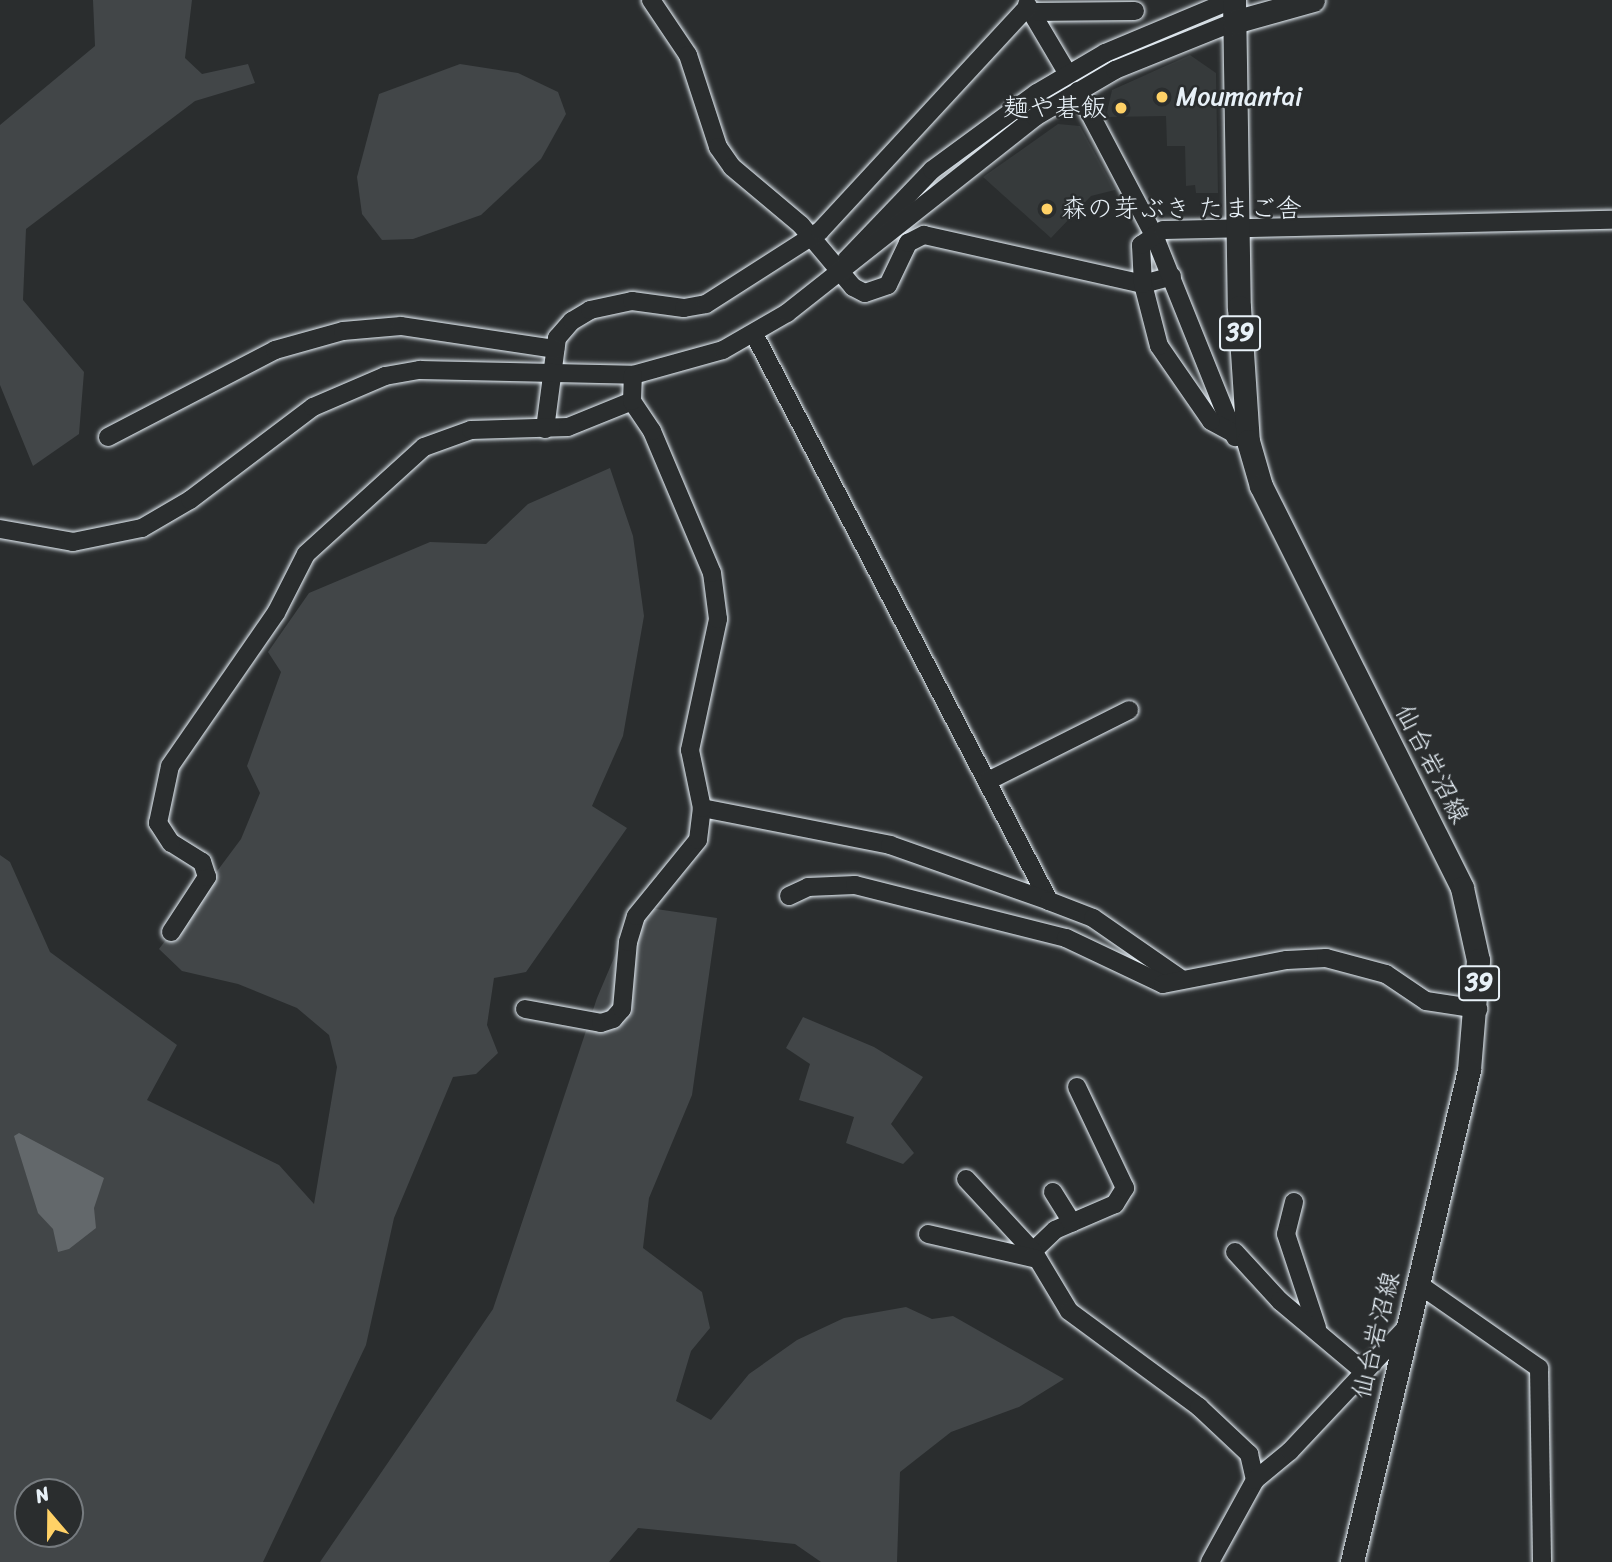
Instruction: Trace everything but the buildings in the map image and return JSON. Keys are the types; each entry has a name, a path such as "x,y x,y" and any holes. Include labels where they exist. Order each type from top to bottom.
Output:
{"main road":[{"path":"1234,7 1313,0"},
{"name":"仙台岩沼線","path":"1234,7 1240,437 1261,486 1462,888 1475,930 1478,1009 1469,1070 1405,1329 1352,1562"}],"street":[{"path":"651,0 688,55 718,147 732,167 810,236 839,272 865,293 877,291 897,276 908,243 933,235 1143,285 1172,276"},
{"path":"545,429 555,349 572,321 590,310 632,301 684,308 706,304 810,236 841,214 1028,6"},
{"path":"1028,6 1135,11"},
{"path":"1028,6 1068,74"},
{"path":"839,272 853,247 932,170 1068,74 1145,35 1234,7"},
{"path":"0,529 73,542 142,527 190,500 313,407 365,382 420,370 633,375 700,359 754,334 839,272 966,167 1078,91 1234,7"},
{"path":"1078,91 1154,235 1240,437"},
{"path":"1240,437 1211,421 1159,346 1143,285 1141,245 1154,235 1163,230 1237,225 1612,220"},
{"path":"108,437 275,350 343,331 401,326 555,349"},
{"path":"754,334 1049,901"},
{"path":"525,1009 601,1023 613,1019 622,1009 628,942 636,916 698,840 702,808 690,750 718,619 712,573 652,431 632,401 633,375"},
{"path":"171,932 207,877 202,862 171,843 158,823 170,766 276,613 306,554 424,447 471,430 568,427 632,401"},
{"path":"988,781 1129,710"},
{"path":"702,808 890,845 1049,901 1093,918 1181,979"},
{"path":"789,896 808,887 855,884 1066,937 1163,984 1287,960 1326,958 1386,974 1426,1001 1478,1009"},
{"path":"1035,1255 1072,1223 1115,1204 1125,1188 1077,1087"},
{"path":"966,1179 1035,1255 1069,1311 1199,1407 1249,1454 1255,1480"},
{"path":"1053,1192 1072,1223"},
{"path":"1294,1202 1286,1234 1317,1328"},
{"path":"928,1234 1035,1255"},
{"path":"1235,1252 1280,1301 1317,1328 1362,1370"},
{"path":"1417,1283 1539,1368 1542,1562"},
{"path":"1210,1562 1255,1480 1290,1451 1362,1370 1405,1329"}],"shaded area":[{"path":"93,0 192,0 185,58 202,74 248,64 255,83 195,101 26,229 23,300 84,372 79,434 33,466 0,385 0,125 95,46"},
{"path":"1190,55 1216,73 1218,193 1196,193 1195,185 1186,186 1185,146 1167,146 1166,116 1109,117 1107,112 1112,90"},
{"path":"460,64 518,73 558,92 566,114 541,159 481,215 413,239 382,240 362,214 357,177 379,94"},
{"path":"1058,124 1080,126 1115,190 1091,196 1051,238 983,177"},
{"path":"610,468 633,536 644,616 623,736 592,806 627,828 526,972 494,978 487,1025 498,1053 476,1074 453,1077 394,1218 366,1345 263,1562 0,1562 0,855 10,862 50,952 177,1045 147,1100 279,1165 314,1204 337,1067 329,1035 297,1008 238,984 182,971 159,949 241,839 260,793 247,766 281,672 268,652 309,593 430,542 486,544 528,504"},
{"path":"636,906 717,918 692,1095 649,1198 643,1248 702,1292 710,1328 691,1351 676,1401 711,1420 749,1374 797,1340 844,1318 906,1307 932,1319 953,1316 1064,1379 1019,1407 951,1432 900,1472 897,1562 821,1562 795,1544 638,1528 609,1562 320,1562 493,1309 597,998"},
{"path":"803,1017 874,1047 923,1077 891,1124 914,1153 903,1164 846,1143 854,1117 799,1100 810,1064 786,1048"},
{"path":"19,1133 104,1178 94,1208 96,1228 69,1249 58,1252 53,1229 38,1213 14,1136"}],"place":[{"name":"Moumantai","path":"1162,97"},
{"name":"麺や碁飯","path":"1121,108"},
{"name":"森の芽ぶき たまご舎","path":"1047,209"}]}
